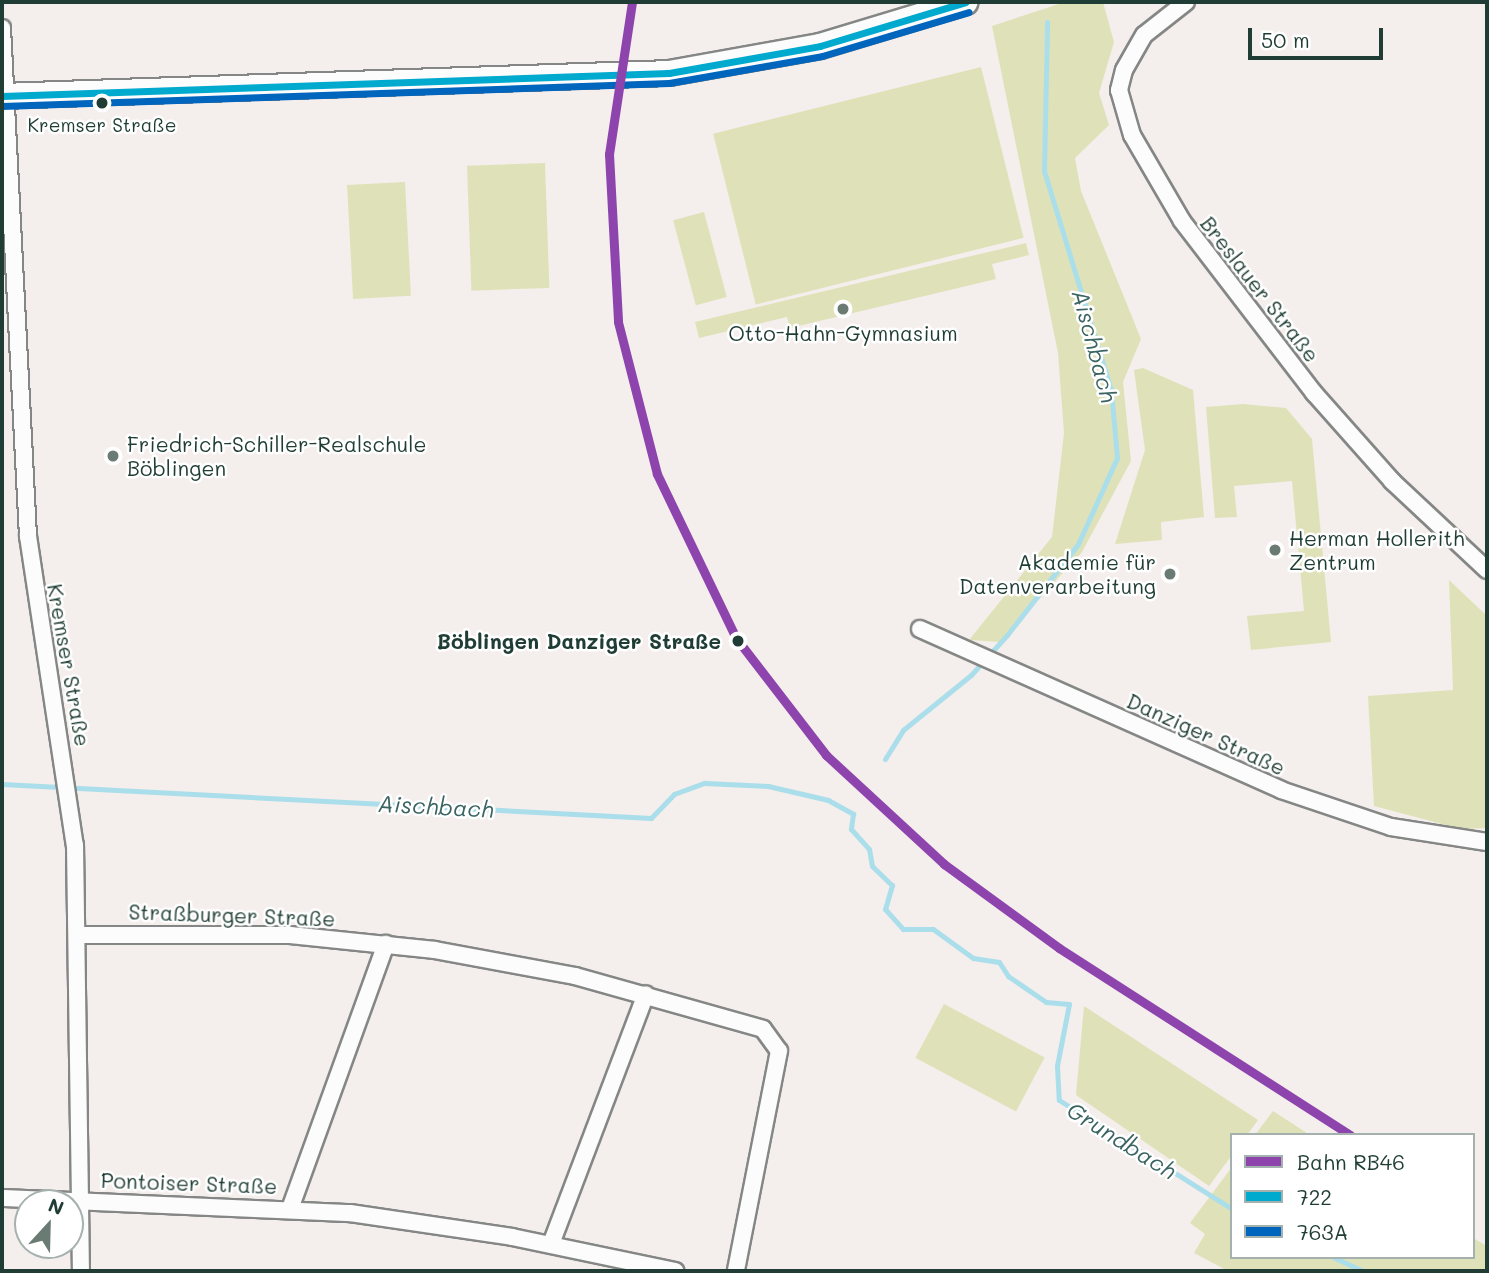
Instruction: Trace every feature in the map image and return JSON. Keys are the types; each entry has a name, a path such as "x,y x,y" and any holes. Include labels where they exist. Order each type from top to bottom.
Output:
{"main road":[{"path":"3,96 669,73 820,46 966,2"}],"street":[{"name":"Breslauer Straße","path":"1186,2 1143,35 1124,70 1119,90 1132,135 1182,221 1314,393 1385,474 1487,570"},
{"name":"Kremser Straße","path":"2,28 3,96 28,537 70,801 77,935 78,1189"},
{"name":"Danziger Straße","path":"920,629 1219,765 1355,817 1487,842"},
{"name":"Straßburger Straße","path":"77,935 202,932 386,944 480,957 646,994 763,1030 777,1042 736,1271"},
{"name":"Pontoiser Straße","path":"290,1209 334,1081 386,944"},
{"path":"551,1244 595,1120 646,994"},
{"name":"Pontoiser Straße","path":"84,1200 290,1209 551,1244 676,1271"}],"green space":[{"path":"1065,2 1103,2 1114,42 1099,93 1109,125 1075,158 1081,191 1141,339 1123,382 1131,461 1082,552 1000,642 969,640 1052,537 1064,433 1058,353 992,26"},
{"path":"981,67 1024,238 756,305 713,134"},
{"path":"545,163 549,288 471,291 467,166"},
{"path":"405,182 411,296 353,299 347,185"},
{"path":"704,212 727,297 696,305 673,220"},
{"path":"1026,243 1029,255 992,264 996,279 790,328 787,317 699,338 695,322"},
{"path":"1143,368 1193,390 1204,517 1161,522 1162,540 1115,544 1145,450 1134,370"},
{"path":"1243,404 1286,408 1312,439 1331,642 1251,650 1247,616 1304,611 1292,481 1234,486 1237,517 1215,518 1206,407"},
{"path":"1449,580 1487,616 1487,828 1461,829 1374,806 1368,696 1453,690"},
{"path":"944,1004 1045,1058 1016,1111 915,1058"},
{"path":"1084,1006 1258,1120 1248,1133 1230,1133 1230,1158 1209,1186 1076,1095"},
{"path":"1273,1111 1307,1133 1256,1133"},
{"path":"1230,1170 1230,1259 1475,1259 1475,1239 1487,1246 1487,1271 1228,1271 1194,1253 1205,1234 1190,1223"}],"waterway":[{"name":"Aischbach","path":"885,759 903,730 971,675 1007,635 1078,544 1117,458 1111,390 1044,171 1047,22"},
{"name":"Aischbach","path":"2,784 651,818 674,794 705,783 768,786 828,800 853,814 851,829 869,849 872,866 892,885 885,909 903,929 933,929 973,958 999,962 1008,976 1046,1002 1069,1004 1057,1066 1059,1100 1230,1208"},
{"name":"Grundbach","path":"1337,1259 1363,1271"}],"rail line":[{"name":"RB46","path":"632,2 609,154 618,322 657,474 736,638 826,755 944,864 1059,948 1347,1133"}],"transit line":[{"name":"722","path":"2,96 669,73 820,46 966,2"},
{"name":"763A","path":"2,106 669,83 822,56 969,12"}],"place":[{"name":"Kremser Straße","path":"102,103"},
{"name":"Otto-Hahn-Gymnasium","path":"843,309"},
{"name":"Friedrich-Schiller-Realschule Böblingen","path":"113,456"},
{"name":"Herman Hollerith Zentrum","path":"1275,550"},
{"name":"Akademie für Datenverarbeitung","path":"1170,574"},
{"name":"Böblingen Danziger Straße","path":"738,641"}]}
